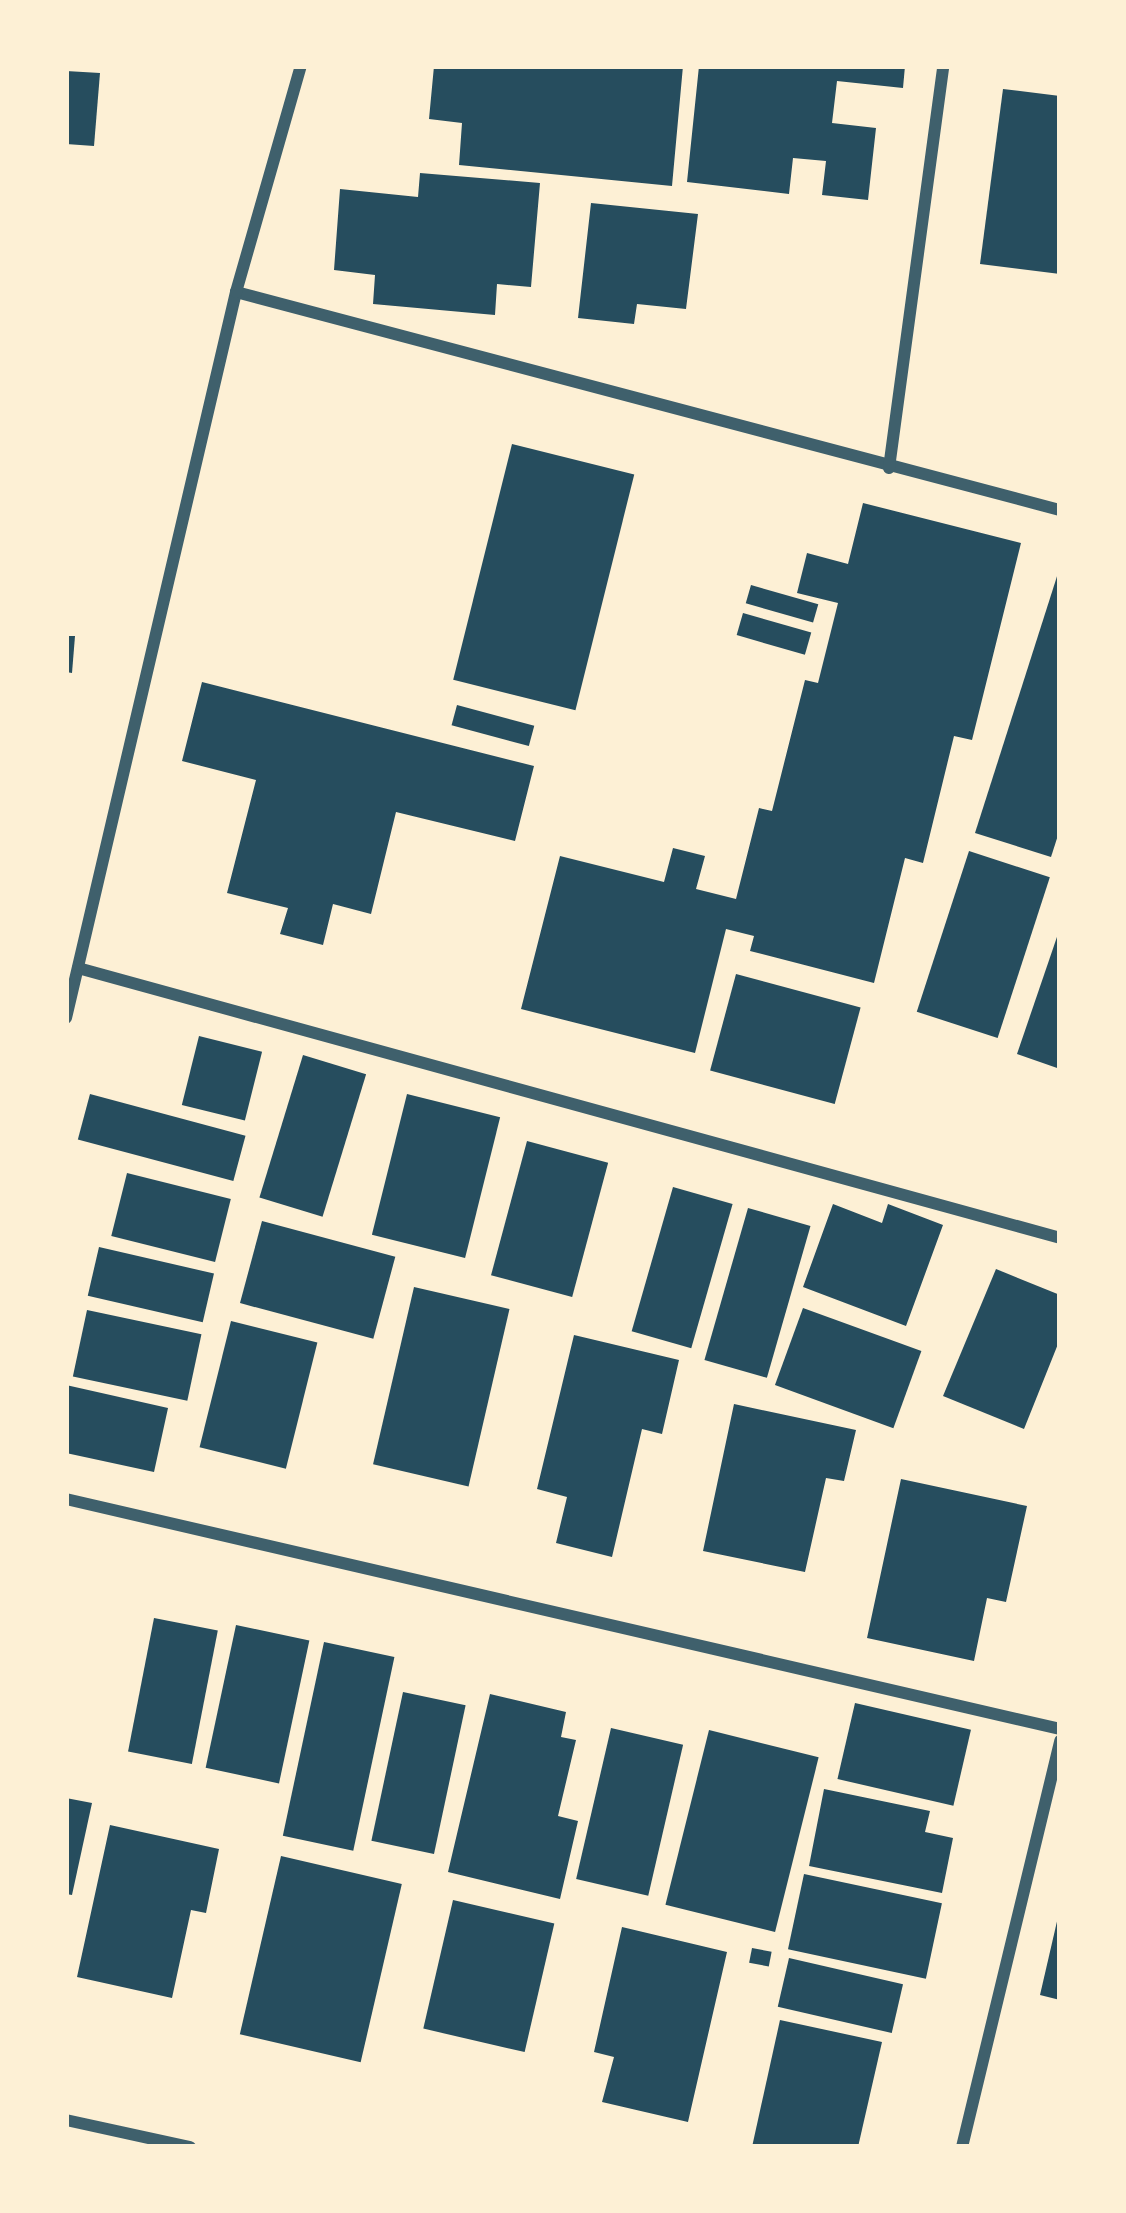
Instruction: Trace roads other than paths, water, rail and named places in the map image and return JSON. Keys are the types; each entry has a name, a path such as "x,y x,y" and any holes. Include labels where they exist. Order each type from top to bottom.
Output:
{"street":[{"path":"67,1012 236,292 301,66"},
{"path":"889,468 943,66"},
{"path":"236,292 1060,510"},
{"path":"78,968 1060,1238"},
{"path":"66,1499 1060,1729"},
{"path":"962,2147 1060,1741"},
{"path":"66,2120 190,2147"}]}
